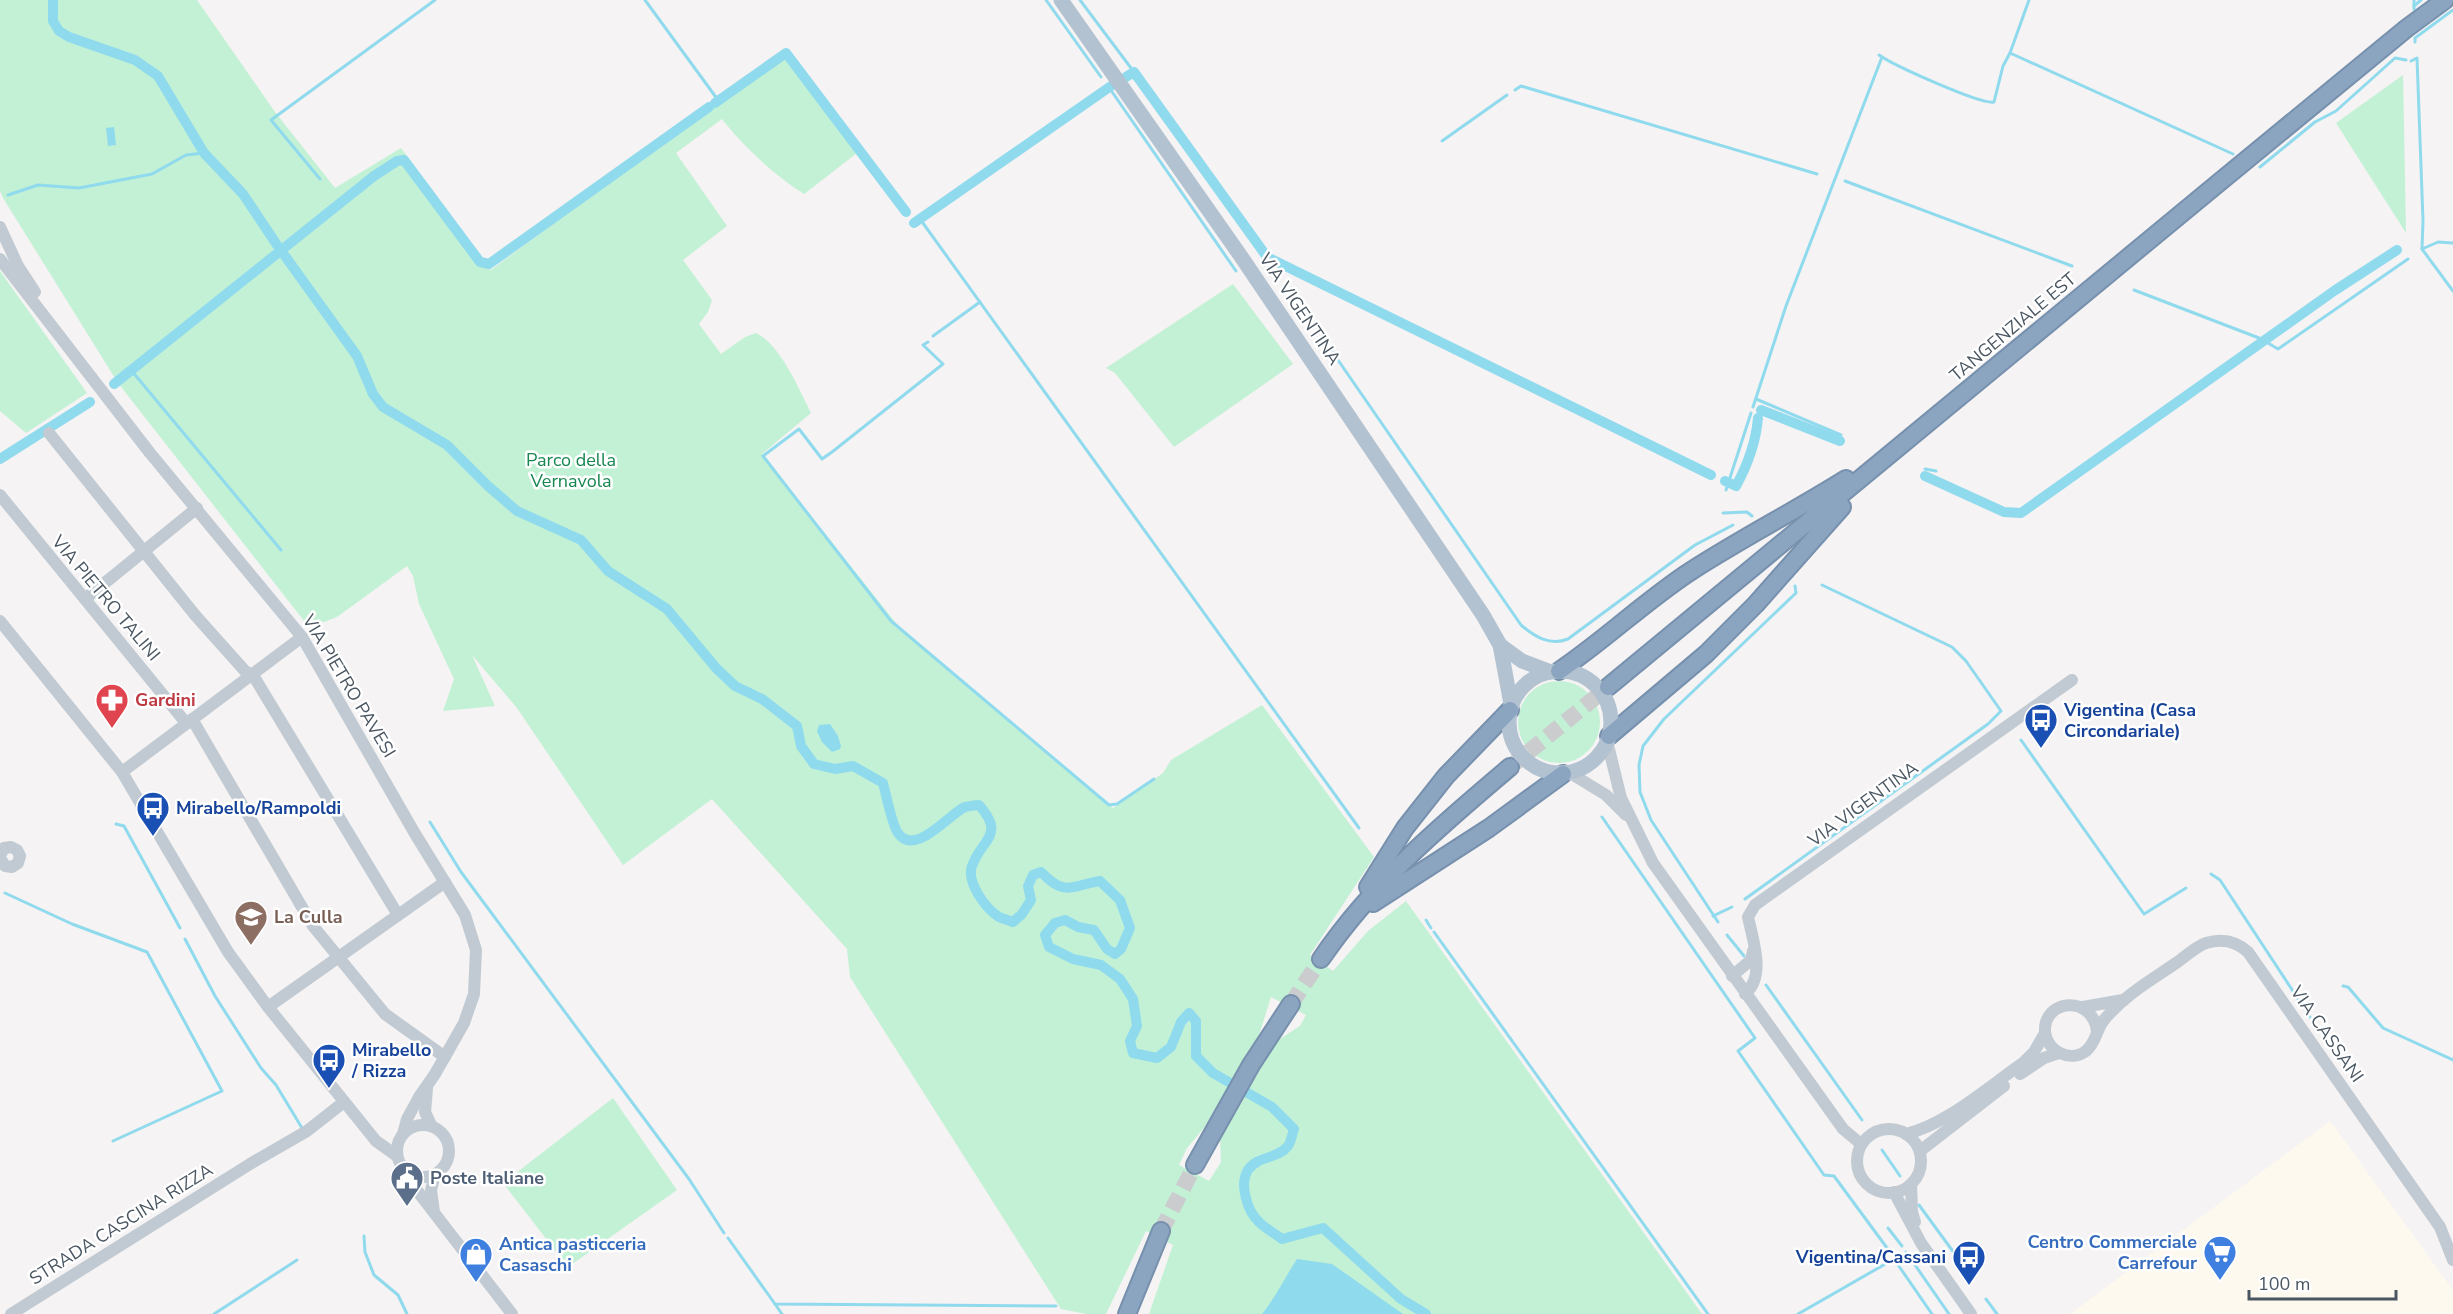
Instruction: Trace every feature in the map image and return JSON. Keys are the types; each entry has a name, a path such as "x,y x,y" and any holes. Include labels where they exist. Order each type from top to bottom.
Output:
{"highway":[{"name":"TANGENZIALE EST","path":"1608,687 2407,28 2445,0"},
{"path":"1555,671 1593,648 1634,613 1691,571 1803,506 1848,477 1899,438 1940,413"},
{"path":"1608,739 1706,654 1756,604 1827,521 1940,413"},
{"path":"1321,960 1405,828 1446,776 1510,707"},
{"path":"1346,923 1401,861 1510,767"},
{"path":"1346,923 1399,885 1490,828 1567,773"},
{"path":"1195,1165 1251,1065 1291,1004"},
{"path":"1127,1314 1161,1231"}],"main road":[{"name":"VIA VIGENTINA","path":"1061,0 1246,263 1483,615 1500,645 1510,707 1509,730 1519,754 1540,770 1567,773"},
{"name":"VIA VIGENTINA","path":"1500,645 1522,661 1555,671 1581,675 1593,684 1604,696 1610,710 1608,739"},
{"path":"1510,707 1525,684 1532,679 1555,671"},
{"path":"1567,773 1593,762 1608,739"}],"street":[{"name":"VIA PIETRO PAVESI","path":"0,227 18,266 70,349"},
{"name":"VIA PIETRO PAVESI","path":"0,259 150,453 302,637 414,832 465,915 476,950 474,994 445,1057 411,1112 401,1136"},
{"path":"49,433 195,615 245,671 253,675 398,915"},
{"name":"VIA PIETRO TALINI","path":"0,495 189,721 314,926 386,1014 445,1057"},
{"path":"85,599 197,508"},
{"path":"0,621 122,772 228,952 268,1007 376,1140 397,1156"},
{"path":"122,772 302,637"},
{"name":"VIA VIGENTINA","path":"1745,994 1752,988 1755,974 1756,959 1748,917 1755,905 2072,680"},
{"name":"VIA VIGENTINA","path":"1608,739 1621,798 1629,819 1653,862 1843,1129 1861,1144"},
{"name":"VIA VIGENTINA","path":"1567,773 1606,795 1629,819"},
{"path":"0,838 19,853 20,860 16,865 5,866 0,857 4,848 11,847"},
{"path":"268,1007 445,882"},
{"name":"VIA CASSANI","path":"1920,1151 1959,1119 2044,1058 2059,1053 2072,1056 2088,1050 2103,1021 2124,999 2204,944 2225,940 2240,944 2261,972 2440,1227 2453,1260"},
{"path":"1732,976 1751,960 1754,947"},
{"name":"VIA CASSANI","path":"1906,1134 1924,1129 1941,1119 2022,1063 2034,1052 2045,1033 2048,1018 2060,1007 2075,1005 2083,1008 2124,999"},
{"path":"2083,1008 2093,1017 2097,1031"},
{"path":"2045,1033 2052,1048 2059,1053"},
{"name":"VIA PIETRO PAVESI","path":"429,1082 424,1104 431,1125"},
{"name":"STRADA CASCINA RIZZA","path":"11,1314 250,1164 307,1131 344,1102"},
{"path":"360,1121 379,1136 401,1136 415,1125 431,1125 443,1133 450,1148 447,1162 435,1174 422,1177 407,1172"},
{"path":"1911,1184 1893,1192 1883,1192 1866,1183 1857,1164 1861,1144 1877,1131 1887,1129 1906,1134 1917,1144 1920,1151 1920,1169 1911,1184 1912,1212 1921,1243"},
{"path":"401,1136 397,1156 409,1179 512,1314"},
{"path":"434,1213 432,1190 435,1174"},
{"path":"1893,1192 1921,1243 1971,1314"}],"shaded area":[{"path":"2330,1121 2453,1290 2453,1314 2070,1314"}],"green space":[{"name":"Parco della Vernavola","path":"0,0 197,0 275,112 335,188 401,148 491,270 788,49 861,150 804,194 760,160 722,119 676,153 727,226 683,260 712,300 708,312 699,324 721,354 745,337 756,333 765,339 788,368 811,413 762,454 903,632 1113,808 1163,773 1171,760 1262,705 1374,857 1310,955 1333,971 1368,931 1406,901 1702,1314 1149,1314 1173,1245 1146,1231 1106,1314 1086,1314 1061,1309 850,977 847,949 712,799 623,865 517,708 472,655 495,706 443,711 454,679 419,604 413,576 407,566 337,617 324,622 316,621 308,626 118,383 0,191","holes":["1271,997 1306,1015 1300,1026 1275,1042 1220,1134 1221,1162 1209,1181 1179,1165 1187,1148 1204,1128 1259,1035"]},
{"path":"2403,75 2406,233 2336,123"},
{"path":"0,271 87,393 26,433 0,411"},
{"path":"1233,284 1293,364 1174,447 1115,373 1106,368"},
{"path":"1559,681 1575,684 1588,693 1597,706 1600,722 1597,738 1588,751 1575,760 1559,763 1543,760 1530,751 1521,738 1518,722 1521,706 1530,693 1543,684"},
{"path":"613,1098 677,1190 568,1267 503,1183"}],"water":[{"path":"114,127 116,145 108,146 106,128"},
{"path":"830,724 841,746 840,749 832,752 822,742 817,731 819,725"},
{"path":"1297,1259 1332,1264 1403,1314 1262,1314"}],"waterway":[{"path":"53,0 53,21 59,31 69,37 135,60 158,76 204,153 243,194 277,245"},
{"path":"320,179 271,120 435,0"},
{"path":"645,0 718,100"},
{"path":"1046,0 1101,77"},
{"path":"1080,0 1134,72"},
{"path":"1879,55 1956,91 1994,102 2003,66 2029,0"},
{"path":"2414,0 2414,9"},
{"path":"2414,6 2421,0"},
{"path":"2415,42 2415,38 2453,10"},
{"path":"715,103 786,53 906,212"},
{"path":"2010,53 2233,154"},
{"path":"1753,407 1786,306 1882,57"},
{"path":"2260,167 2315,122 2336,111 2395,58 2406,60"},
{"path":"2411,61 2417,58 2422,249 2453,291"},
{"path":"1126,77 1134,72 1267,257 1711,475"},
{"path":"1108,86 1236,271"},
{"path":"914,223 1111,86"},
{"path":"1515,90 1521,86 1817,174"},
{"path":"1442,141 1507,95"},
{"path":"114,384 374,176 397,161 404,160 480,262 489,264 709,107"},
{"path":"8,195 38,185 79,188 152,174 186,155 204,153"},
{"path":"1845,181 2072,266"},
{"path":"920,219 1359,828"},
{"path":"2422,249 2438,242 2453,243"},
{"path":"1925,476 2004,512 2021,513 2334,291 2397,250"},
{"path":"285,256 357,356 373,394 383,407 447,445 517,511 581,540 608,571 667,609 716,668 735,686 762,699 797,726 801,746 814,764 835,769 853,766 883,783 891,817 898,833 905,839 914,840 923,837 965,807 979,805 987,815 991,831 972,866 972,880 983,902 999,917 1013,922 1022,914 1031,900 1028,886 1033,875 1041,872 1056,885 1068,888 1100,881 1120,900 1130,928 1121,949 1115,954 1107,949 1094,930 1078,927 1065,920 1055,923 1045,935 1049,947 1073,959 1101,965 1120,979 1133,999 1137,1026 1130,1041 1133,1053 1157,1058 1171,1047 1181,1022 1189,1013 1196,1021 1196,1056 1213,1073 1272,1107 1294,1129 1289,1144 1284,1150 1252,1165 1245,1176 1244,1190 1248,1204 1259,1222 1282,1239 1323,1228 1401,1299 1426,1314"},
{"path":"2268,343 2278,349 2408,259"},
{"path":"2134,290 2259,338"},
{"path":"933,336 980,302"},
{"path":"928,342 923,345 943,364 822,459 799,429 763,456 891,621 1109,805 1117,804 1154,779"},
{"path":"1329,347 1521,625 1543,639 1549,641 1568,639 1695,545 1733,525"},
{"path":"131,370 281,550"},
{"path":"1756,399 1841,435"},
{"path":"0,459 90,402"},
{"path":"1761,410 1840,441"},
{"path":"1726,490 1751,413"},
{"path":"1725,481 1736,486 1750,453 1758,418"},
{"path":"1925,469 1936,471"},
{"path":"1723,513 1747,512 1752,516"},
{"path":"1745,899 1988,724 2001,711 1966,661 1952,647 1822,585"},
{"path":"1718,922 1651,820 1640,792 1639,765 1643,746 1664,719 1796,593 1795,586"},
{"path":"2021,740 2144,914 2186,888"},
{"path":"1602,817 1755,1038 1738,1051 1824,1175 1834,1176 1890,1252"},
{"path":"430,822 461,872 689,1179 724,1233"},
{"path":"116,824 124,826 180,928"},
{"path":"2211,874 2220,880 2310,1017"},
{"path":"5,893 72,924 147,952 222,1091 113,1141"},
{"path":"1713,916 1732,907"},
{"path":"1426,920 1431,928"},
{"path":"1434,932 1708,1314"},
{"path":"1727,935 1744,956"},
{"path":"185,939 215,996 261,1068 276,1085 302,1128"},
{"path":"1766,985 1862,1120"},
{"path":"2343,986 2348,987 2383,1028 2453,1060"},
{"path":"1882,1150 1900,1176"},
{"path":"1919,1205 1968,1272"},
{"path":"1888,1228 1902,1246"},
{"path":"364,1236 365,1252 374,1275 398,1295 407,1314"},
{"path":"728,1238 775,1304 1056,1306"},
{"path":"1906,1252 1949,1314"},
{"path":"1798,1314 1894,1259 1932,1314"},
{"path":"214,1314 297,1260"},
{"path":"1986,1299 1997,1314"},
{"path":"775,1304 782,1314"}],"tunnel":[{"path":"1510,767 1608,687"},
{"path":"1291,1004 1321,959"},
{"path":"1161,1231 1195,1165"}],"place":[{"name":"Gardini","path":"112,729"},
{"name":"Vigentina (Casa Circondariale)","path":"2041,749"},
{"name":"Mirabello/Rampoldi","path":"153,837"},
{"name":"La Culla","path":"251,946"},
{"name":"Mirabello / Rizza","path":"329,1089"},
{"name":"Poste Italiane","path":"407,1207"},
{"name":"Centro Commerciale Carrefour","path":"2220,1281"},
{"name":"Antica pasticceria Casaschi","path":"476,1283"},
{"name":"Vigentina/Cassani","path":"1969,1286"}]}
